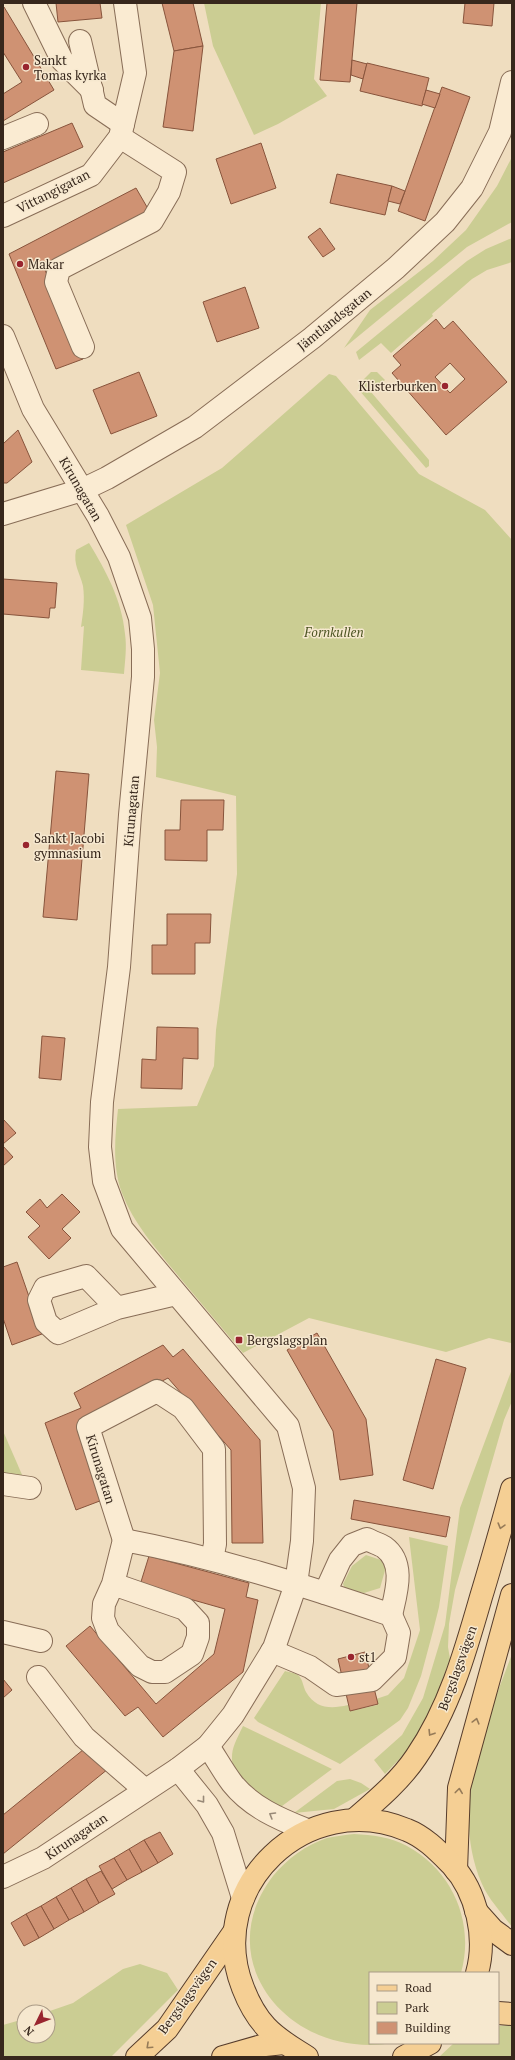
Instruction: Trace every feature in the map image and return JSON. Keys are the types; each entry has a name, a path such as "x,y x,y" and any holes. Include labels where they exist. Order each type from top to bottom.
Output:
{"main road":[{"name":"Bergslagsvägen","path":"354,1820 372,1805 416,1758 436,1724 458,1674 512,1489"},
{"path":"456,1870 459,1788 512,1595"},
{"path":"307,2057 284,2043 265,2026 247,2000 234,1959 234,1932 243,1898 255,1873 275,1852 307,1830 330,1823 354,1820 382,1821 408,1830 434,1847 456,1870 469,1891 476,1911 481,1940 477,1972"},
{"path":"476,1911 493,1930 512,1944"},
{"name":"Bergslagsvägen","path":"137,2057 167,2029 234,1932"},
{"path":"499,2013 512,2014"},
{"path":"223,2057 265,2046 284,2043"},
{"path":"404,2057 424,2049"}],"street":[{"path":"34,3 62,60 92,90"},
{"name":"Vittangigatan","path":"3,216 91,175 122,131 135,73 125,3"},
{"path":"80,41 95,105 122,131 176,172 169,192 152,221 59,269 56,282 83,347"},
{"name":"Jämtlandsgatan","path":"3,514 82,490 107,478 196,427 312,338 419,247 445,222 472,188 500,132 512,82"},
{"path":"3,138 37,124"},
{"name":"Kirunagatan","path":"3,336 33,409 82,490 116,551 130,585 140,618 143,649 143,677 130,815 119,967 106,1056 100,1147 104,1181 122,1229 288,1426 304,1488 302,1541 296,1584 272,1651 233,1715 208,1746 178,1769 43,1858 3,1877"},
{"path":"117,1308 176,1294"},
{"name":"Kirunagatan","path":"124,1540 88,1427 157,1392 184,1408 214,1449 215,1544 212,1559"},
{"path":"3,1484 30,1488"},
{"path":"272,1651 310,1667 336,1685 372,1680 395,1657 399,1633 391,1615 397,1585 398,1566 385,1548 367,1539 352,1545 340,1560 325,1593"},
{"path":"113,1584 185,1609 198,1623 198,1637 192,1654 165,1672 152,1672 140,1666 108,1630 103,1618 104,1604 113,1584 124,1540 212,1559 325,1593 391,1615"},
{"path":"3,1632 41,1641"},
{"path":"38,1677 84,1737 145,1790"},
{"path":"208,1746 232,1783 250,1802 276,1818 307,1830"},
{"path":"178,1769 206,1805 223,1833 243,1898"}],"green space":[{"path":"204,3 321,3 314,79 327,96 278,124 254,135 213,46"},
{"path":"512,157 512,222 467,247 344,348 370,310 433,261 466,230 497,186"},
{"path":"512,238 512,262 487,270 472,279 391,353 381,343 359,360 356,352 467,261 486,249"},
{"path":"371,372 377,372 385,380 371,392 429,460 429,466 426,468 359,390 358,385"},
{"name":"Fornkullen","path":"329,374 336,376 419,474 485,510 512,540 511,1343 489,1338 446,1352 309,1318 243,1353 148,1238 127,1205 119,1183 115,1151 118,1109 197,1106 214,1066 216,1030 237,874 236,796 156,777 157,747 154,720 160,673 153,605 126,525 222,468"},
{"path":"89,543 107,575 120,609 126,639 124,674 81,670 84,626 81,627 84,607 84,591 76,565 75,555 76,550"},
{"path":"512,1369 512,1401 504,1420 455,1590 449,1624 448,1647 450,1659 425,1723 408,1750 385,1774 374,1760 402,1735 423,1698 445,1625 460,1508"},
{"path":"3,1431 23,1477 3,1491"},
{"path":"409,1537 448,1546 439,1607 421,1676 408,1708 400,1720 340,1764 258,1722 254,1718 285,1671 300,1677 306,1692 314,1702 319,1705 330,1707 348,1705 350,1711 377,1705 376,1699 388,1695 404,1678 420,1630"},
{"path":"366,1555 381,1560 386,1567 380,1588 364,1593 345,1589 343,1584 352,1566"},
{"path":"512,1654 512,1927 492,1901 482,1884 473,1855 469,1826 470,1797 474,1768 491,1710"},
{"path":"243,1726 332,1769 278,1809 235,1777 232,1756 236,1740"},
{"path":"350,1779 361,1783 370,1789 334,1809 294,1813 337,1781"},
{"path":"354,1834 394,1840 407,1846 423,1857 437,1869 448,1884 462,1917 465,1936 465,1954 461,1972 369,1972 369,2044 356,2044 322,2036 293,2020 270,1998 255,1971 250,1940 255,1908 273,1876 291,1858 312,1844 337,1836"},
{"path":"140,1964 167,1973 178,1990 111,2057 3,2057 3,2025 16,2021 16,2044 56,2044 56,2009 73,2003 123,1969"},
{"path":"512,2025 512,2057 439,2057 453,2044 499,2044 499,2026"}],"building":[{"path":"56,3 100,3 102,18 58,22"},
{"path":"162,3 193,3 203,46 174,51"},
{"path":"327,3 357,3 350,82 320,80"},
{"path":"465,3 494,3 492,26 463,23"},
{"name":"Sankt Tomas kyrka","path":"3,7 54,90 3,121 3,94 22,82 3,52"},
{"path":"203,46 193,131 163,127 174,51"},
{"path":"352,60 367,64 363,79 351,75"},
{"path":"367,63 429,78 422,106 360,91"},
{"path":"442,87 470,97 425,221 398,211"},
{"path":"426,90 440,94 435,108 422,104"},
{"path":"72,123 83,147 3,183 3,152"},
{"path":"261,143 276,188 231,204 216,159"},
{"path":"337,174 392,186 385,215 330,203"},
{"path":"392,186 405,191 400,204 388,201"},
{"path":"136,188 151,214 45,270 83,359 56,369 9,254"},
{"path":"320,228 335,249 323,257 308,237"},
{"path":"245,287 259,328 217,342 203,302"},
{"path":"436,319 444,329 453,321 507,382 446,435 392,373 401,365 393,356","holes":["450,363 465,379 450,393 435,377"]},
{"path":"139,372 157,416 111,434 93,390"},
{"path":"18,430 32,462 7,483 3,483 3,444"},
{"path":"3,579 57,583 55,608 50,608 49,618 3,614"},
{"path":"56,771 89,774 77,920 43,917"},
{"path":"181,800 224,800 223,830 207,830 207,861 165,860 165,830 180,830"},
{"path":"167,914 211,914 210,943 195,943 195,974 152,974 152,945 167,945"},
{"path":"157,1027 198,1028 198,1059 183,1058 182,1089 141,1088 142,1059 156,1060"},
{"path":"42,1036 65,1038 61,1080 39,1078"},
{"path":"3,1119 16,1133 3,1144"},
{"path":"3,1146 13,1157 3,1166"},
{"path":"62,1194 80,1212 62,1229 71,1238 49,1259 28,1237 40,1226 26,1212 40,1199 47,1208"},
{"path":"17,1262 42,1334 12,1345 3,1318 3,1267"},
{"path":"317,1333 366,1419 373,1475 340,1480 333,1431 287,1350"},
{"path":"163,1345 173,1357 183,1349 260,1440 263,1543 232,1543 231,1450 168,1378 79,1424 105,1499 76,1510 45,1423 81,1408 74,1393"},
{"path":"436,1359 466,1368 433,1489 403,1480"},
{"path":"354,1500 450,1517 446,1537 351,1519"},
{"path":"149,1556 249,1583 246,1597 258,1600 243,1672 163,1737 138,1707 125,1716 66,1646 90,1626 156,1704 214,1654 225,1609 140,1585"},
{"path":"365,1652 378,1704 350,1711 338,1659"},
{"path":"3,1679 12,1690 3,1698"},
{"path":"89,1745 108,1769 3,1854 3,1815"},
{"path":"160,1832 173,1854 158,1863 144,1840"},
{"path":"144,1840 158,1863 142,1872 129,1849"},
{"path":"129,1849 142,1872 127,1880 114,1858"},
{"path":"114,1858 127,1880 112,1889 99,1866"},
{"path":"101,1871 115,1894 99,1903 86,1879"},
{"path":"86,1879 99,1903 84,1912 71,1888"},
{"path":"71,1888 84,1912 69,1920 56,1897"},
{"path":"56,1897 69,1920 54,1929 41,1906"},
{"path":"41,1906 54,1929 39,1938 26,1914"},
{"path":"26,1914 39,1938 24,1946 11,1923"}],"place":[{"name":"Sankt Tomas kyrka","path":"26,67"},
{"name":"Makar","path":"20,264"},
{"name":"Klisterburken","path":"445,386"},
{"name":"Sankt Jacobi gymnasium","path":"26,845"},
{"name":"Bergslagsplan","path":"239,1340"},
{"name":"st1","path":"351,1657"}]}
